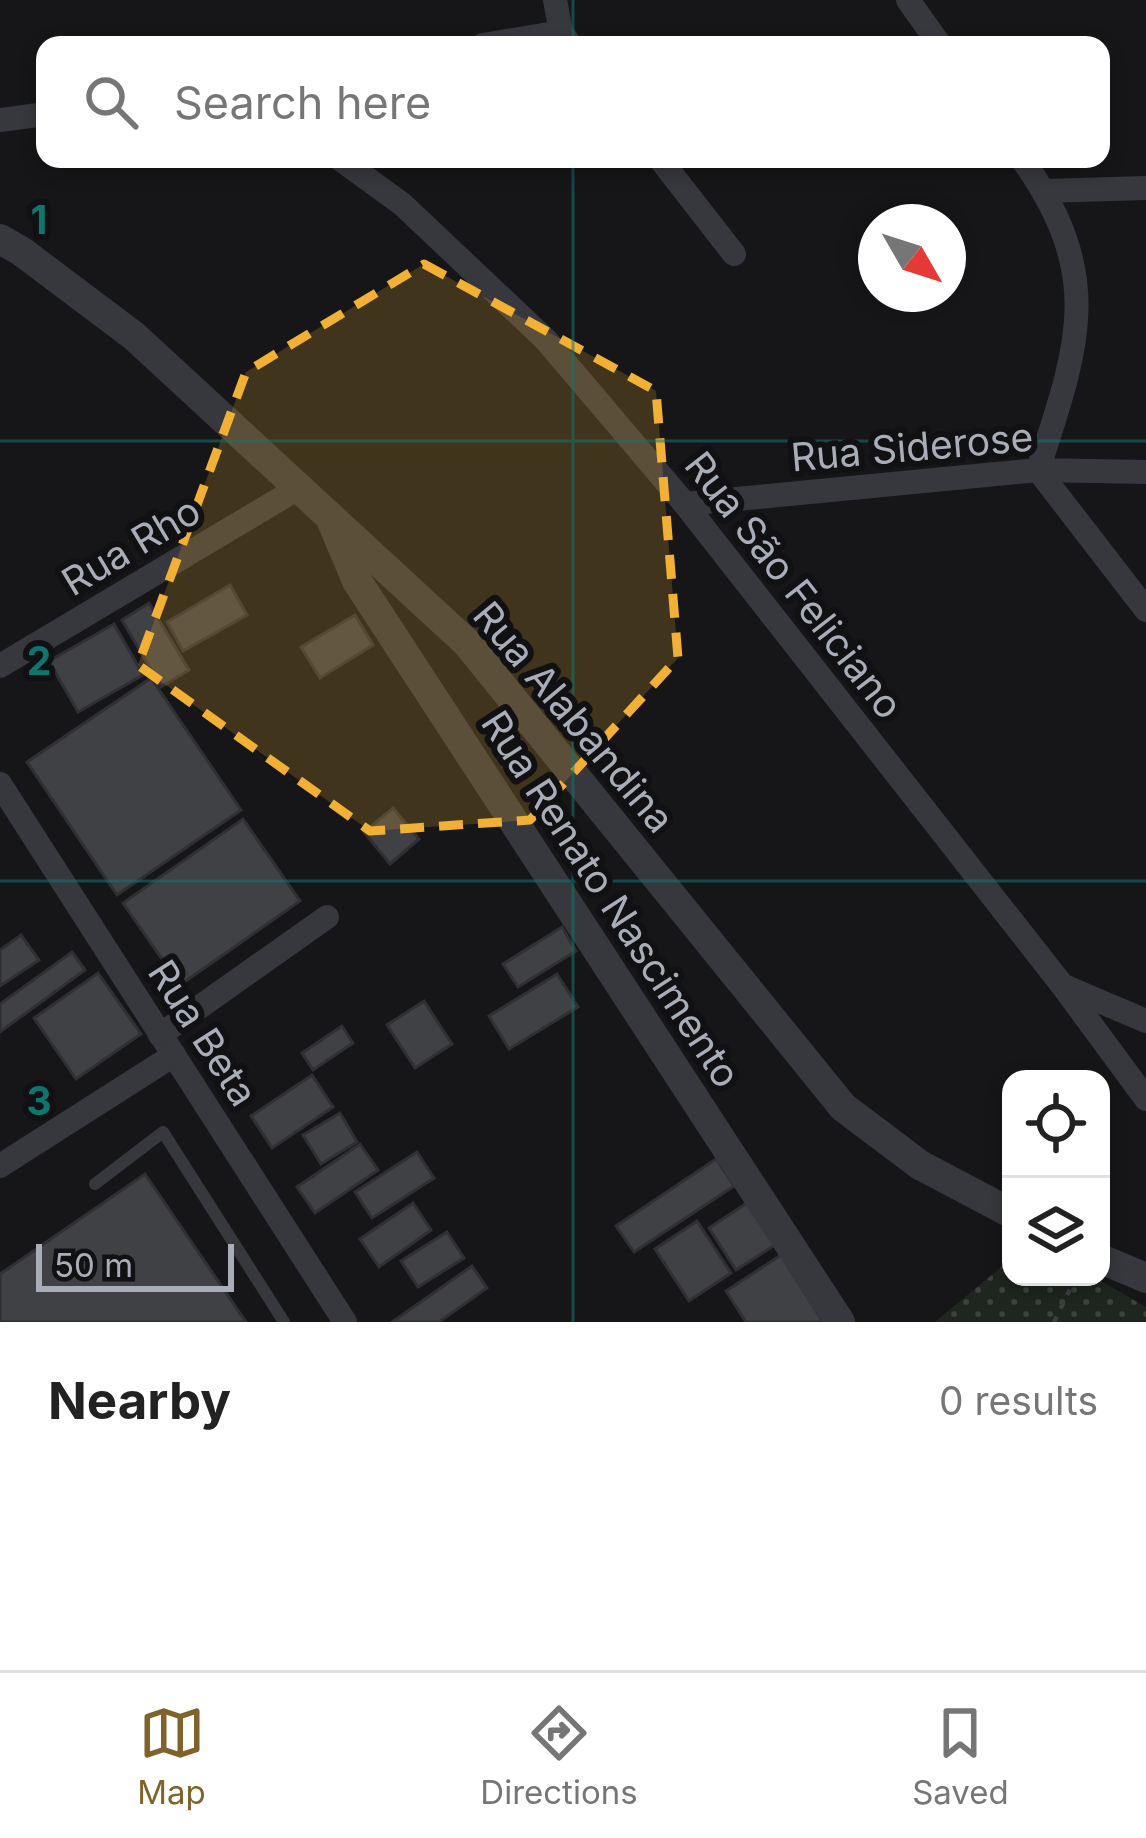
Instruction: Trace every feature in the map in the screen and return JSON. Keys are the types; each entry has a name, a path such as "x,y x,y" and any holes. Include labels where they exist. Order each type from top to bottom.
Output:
{"street":[{"path":"555,0 565,36"},
{"path":"908,0 934,36"},
{"path":"0,120 36,115"},
{"name":"Rua São Feliciano","path":"352,168 402,204 546,340 685,504 1146,1099"},
{"path":"667,168 734,254"},
{"path":"1028,168 1068,244 1078,297 1076,338 1038,470 1146,610"},
{"path":"1044,191 1146,188"},
{"name":"Rua Alabandina","path":"0,239 134,335 467,643 843,1107 920,1165 1002,1208"},
{"name":"Rua Siderose","path":"685,504 1038,470 1146,472"},
{"name":"Rua Rho","path":"0,666 300,487"},
{"name":"Rua Renato Nascimento","path":"328,513 357,581 840,1322"},
{"name":"Rua Beta","path":"0,784 345,1322"},
{"path":"0,1166 167,1045 327,917"},
{"path":"1062,985 1146,1022"},
{"path":"1110,1263 1146,1278"}],"lane":[{"path":"95,1184 163,1132 284,1322"}],"path":[{"path":"1054,1322 1072,1286"}],"highlighted area":[{"path":"424,264 656,391 678,658 530,820 370,831 138,665 246,372"}],"shaded area":[{"path":"1002,1266 1002,1286 1110,1286 1146,1307 1146,1322 935,1322"}],"building":[{"path":"230,585 247,615 183,651 167,622"},
{"path":"149,603 189,670 161,687 122,620"},
{"path":"355,615 373,645 320,678 301,647"},
{"path":"114,624 143,675 78,712 49,661"},
{"path":"151,678 241,810 117,895 27,762"},
{"path":"393,808 419,839 390,864 364,832"},
{"path":"243,819 300,901 180,985 123,903"},
{"path":"562,927 576,951 518,987 503,964"},
{"path":"21,935 39,960 0,986 0,950"},
{"path":"72,952 85,970 0,1032 0,1004"},
{"path":"98,973 141,1034 76,1079 34,1018"},
{"path":"557,974 578,1007 509,1049 489,1016"},
{"path":"424,1001 452,1044 415,1068 387,1025"},
{"path":"342,1026 353,1043 313,1070 302,1053"},
{"path":"312,1075 333,1107 272,1148 251,1116"},
{"path":"340,1113 357,1142 321,1164 303,1135"},
{"path":"360,1144 378,1170 315,1213 297,1187"},
{"path":"417,1152 434,1178 372,1218 355,1192"},
{"path":"716,1159 734,1186 634,1252 616,1226"},
{"path":"145,1174 246,1322 0,1322 0,1274"},
{"path":"413,1203 431,1230 379,1267 360,1239"},
{"path":"747,1203 775,1245 736,1270 709,1228"},
{"path":"697,1221 731,1273 689,1301 655,1249"},
{"path":"447,1232 464,1258 418,1287 401,1261"},
{"path":"781,1255 823,1322 746,1322 726,1291"},
{"path":"472,1266 487,1288 439,1322 392,1322"}]}
